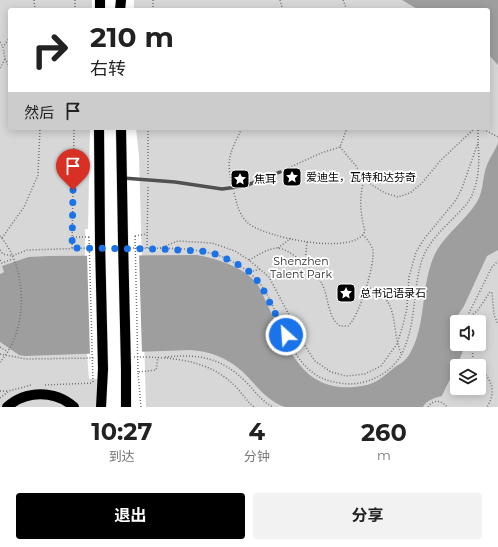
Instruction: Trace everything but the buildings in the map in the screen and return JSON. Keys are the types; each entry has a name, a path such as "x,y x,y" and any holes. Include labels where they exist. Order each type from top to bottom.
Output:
{"main road":[{"path":"98,130 105,407"},
{"path":"121,130 126,407"},
{"path":"101,407 103,368"},
{"path":"6,407 19,399 37,394 54,396 65,400 74,407"}],"lane":[{"path":"121,178 233,189 280,172"}],"path":[{"path":"280,0 282,7"},
{"path":"3,47 8,40"},
{"path":"0,42 8,64"},
{"path":"0,68 5,59"},
{"path":"2,238 24,207 38,174 40,130"},
{"path":"72,248 74,130"},
{"path":"148,130 148,169"},
{"path":"241,130 234,143 228,162 233,189 240,214 249,224 261,230 307,242 322,244 353,242 365,231 359,206 360,191 364,180"},
{"path":"340,147 346,130"},
{"path":"340,147 356,166 364,180 380,190 398,196 410,193 422,183 442,160 474,130"},
{"path":"131,248 202,251 219,255 237,264 250,272 261,285 292,346 302,363 310,372 320,377 344,384 357,384 379,376 389,369 401,354 413,320 421,262 429,246 438,234 465,206 472,193 479,164 476,130"},
{"path":"485,130 498,137"},
{"path":"158,249 178,242 212,243 235,251 249,260 269,277 278,291 302,341 315,361 331,372 346,376 365,374 381,366 397,344 404,319 409,278 416,252 424,239 456,200 462,188 478,143"},
{"path":"280,172 310,157 340,147"},
{"path":"146,249 148,190"},
{"path":"141,407 138,372 135,236 147,234"},
{"path":"278,248 289,253 318,277 322,284 334,320 340,326 348,326 352,321 367,287 372,268 372,250 363,234"},
{"path":"0,236 12,258 20,281 22,306 19,324 7,354 0,362"},
{"path":"73,237 89,237 93,383"},
{"path":"249,260 268,250 278,248 291,238"},
{"path":"305,265 307,242"},
{"path":"0,260 2,263 27,250 92,248"},
{"path":"0,250 3,254 12,258"},
{"path":"468,315 492,267 498,261"},
{"path":"250,272 260,269"},
{"path":"367,287 377,291 386,298 394,318 397,344 401,354"},
{"path":"473,315 490,292 492,293 494,314 498,324"},
{"path":"292,346 302,341"},
{"path":"0,347 13,358 98,358"},
{"path":"0,354 7,354"},
{"path":"138,372 156,370 158,357 185,356 207,358 219,362 240,376 258,397 273,407"},
{"path":"161,357 196,363 211,369 234,385 254,407"},
{"path":"486,375 492,385 492,400 487,407"},
{"path":"0,391 9,391"},
{"path":"428,407 430,404 438,401 444,403 447,407"}],"green space":[{"path":"0,0 92,0 92,8 8,8 8,130 90,130 88,229 85,229 85,256 28,257 3,266 4,272 0,274"},
{"name":"Shenzhen Talent Park","path":"134,0 498,0 498,407 146,407 139,156 136,130 490,130 490,8 134,8"},
{"path":"0,342 25,355 87,353 89,379 98,379 98,407 0,407"}],"shaded area":[{"path":"402,0 498,0 498,65 490,56 490,8 416,8"},
{"path":"498,143 498,250 487,256 464,306 458,315 450,315 450,351 463,351 462,355 460,359 450,359 450,380 442,396 429,401 423,407 285,407 267,397 243,372 231,363 218,356 205,352 190,350 25,356 19,355 0,342 0,274 4,272 2,266 28,257 197,255 230,265 246,273 258,285 290,351 300,365 311,376 325,383 342,387 367,385 380,379 406,359 415,344 419,332 427,281 434,256 448,235 477,202 481,193 487,165"}],"pier":[{"path":"139,253 142,354 90,355 87,254"}],"place":[{"name":"爱迪生，瓦特和达芬奇","path":"292,177"},
{"name":"焦耳","path":"240,179"},
{"name":"总书记语录石","path":"346,293"}],"route":[{"path":"73,190 72,248 202,251 219,255 250,272 261,285 286,335"}]}
